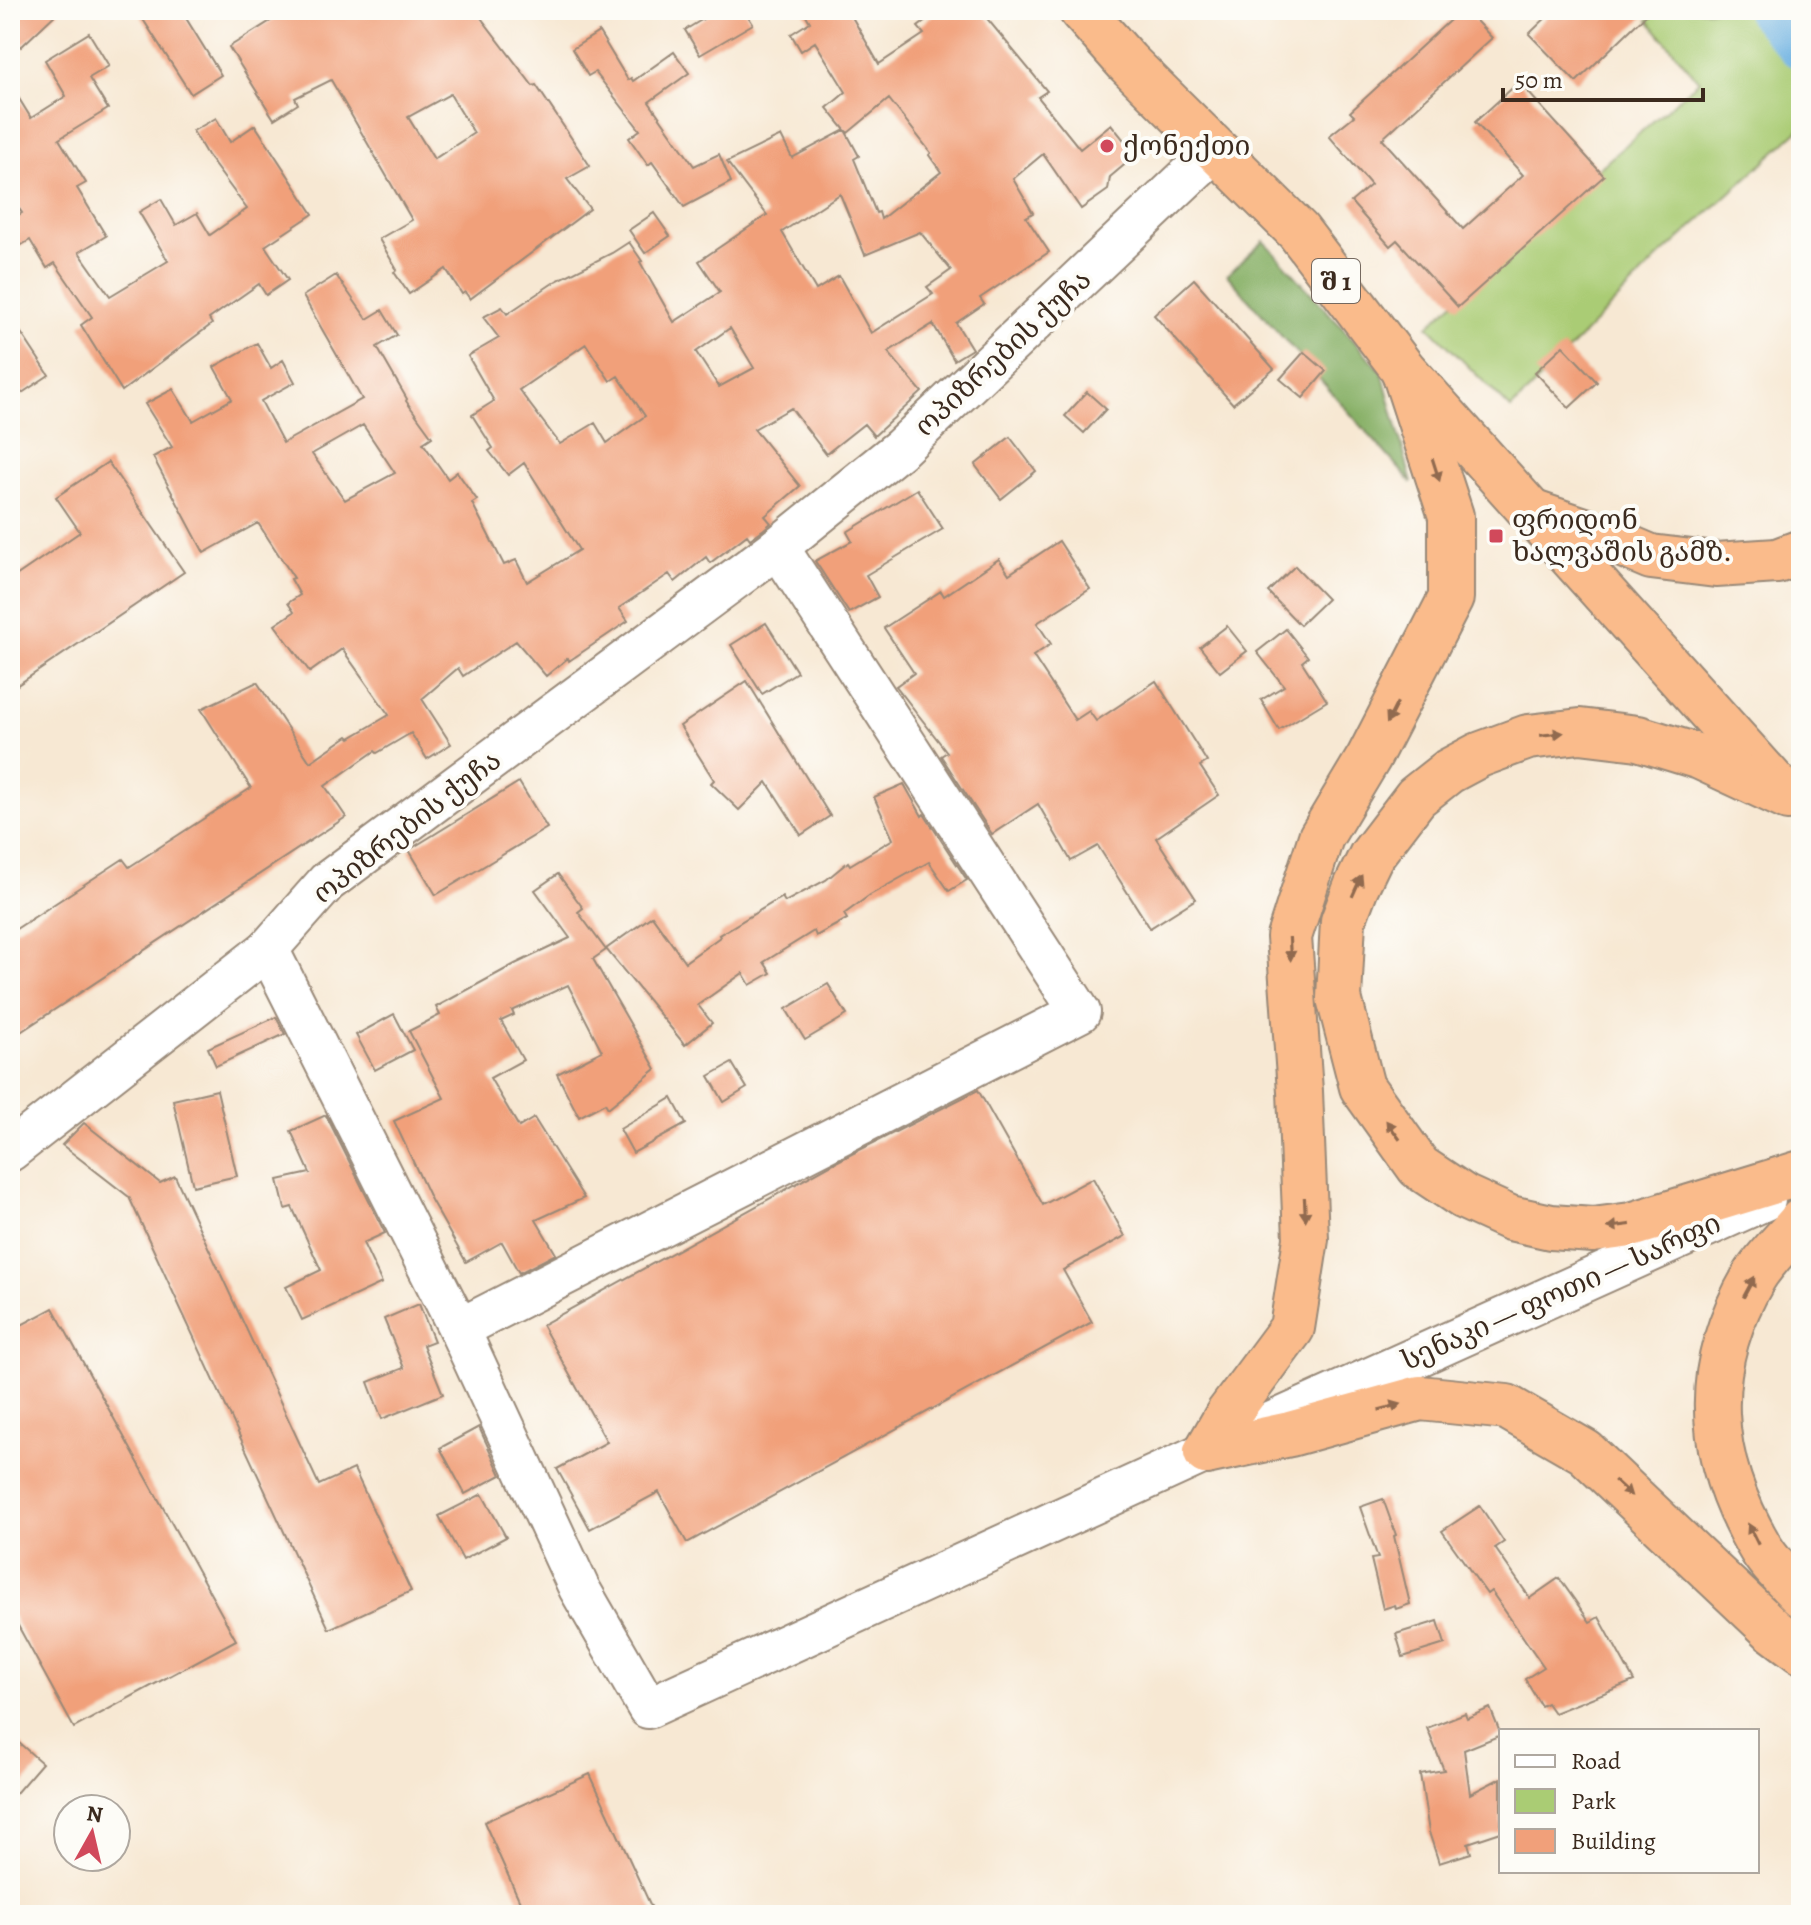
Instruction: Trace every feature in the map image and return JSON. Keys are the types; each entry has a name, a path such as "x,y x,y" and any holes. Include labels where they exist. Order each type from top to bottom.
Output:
{"highway":[{"name":"შ 1","path":"1081,10 1127,62 1298,231 1403,369 1795,806"},
{"path":"1206,1452 1228,1414 1292,1328 1295,1314 1306,1239 1289,937 1321,837 1369,757 1451,598 1451,516 1403,369"},
{"path":"1532,513 1599,535 1651,557 1716,565 1777,561 1801,552"},
{"path":"1795,806 1700,757 1638,738 1580,731 1528,737 1479,755 1449,771 1416,797 1371,856 1343,921 1339,998 1362,1087 1419,1167 1464,1197 1510,1218 1551,1227 1593,1230 1631,1225 1801,1173"},
{"path":"1801,1221 1756,1274 1736,1312 1721,1363 1716,1406 1727,1480 1762,1551 1801,1595"},
{"path":"1206,1452 1290,1434 1420,1398 1507,1407 1585,1452 1773,1630 1801,1651"}],"street":[{"name":"ოპიზრების ქუჩა","path":"16,1131 268,949 327,882 778,547 901,448 1217,149"},
{"path":"268,949 459,1329 1080,1012 778,547"},
{"name":"სენაკი — ფოთი — სარფი","path":"459,1329 579,1588 648,1708 1801,1184"}],"green space":[{"path":"1659,10 1762,10 1801,60 1801,128 1657,259 1511,409 1428,326 1587,179 1699,81 1648,20"},
{"path":"1264,241 1382,372 1412,483 1227,275"}],"building":[{"path":"10,10 60,10 21,47 10,34"},
{"path":"137,10 192,10 184,15 221,75 191,94"},
{"path":"288,10 475,10 533,86 536,85 590,166 567,179 590,209 470,299 465,292 462,294 446,269 409,294 394,272 397,270 379,239 412,220 331,80 295,98 298,104 274,119 229,47","holes":["450,94 474,133 434,159 408,117"]},
{"path":"718,10 744,10 753,24 700,55 685,30"},
{"path":"803,10 848,10 879,64 924,34 918,27 940,10 980,10 1047,91 1038,97 1080,149 1111,124 1136,155 1110,177 1108,190 1081,209 1043,154 1013,179 1033,213 1026,217 1049,252 980,298 984,304 956,323 972,349 954,360 933,324 888,352 922,392 874,436 864,424 826,454 791,408 754,429 800,486 765,516 771,523 764,529 750,539 747,535 710,563 706,557 675,582 669,574 619,608 628,621 569,661 568,658 546,676 516,641 463,676 458,668 422,699 451,744 427,759 411,733 377,753 375,751 325,786 346,817 10,1039 10,933 123,859 129,867 251,788 201,709 257,682 310,762 348,736 350,738 389,715 342,649 310,672 275,625 294,612 288,603 300,595 291,579 294,578 258,523 204,553 153,457 172,447 145,404 173,389 193,421 232,399 214,367 257,343 271,368 283,360 295,382 261,401 283,443 362,399 303,296 336,275 367,319 382,310 397,335 377,347 406,401 432,437 423,443 448,479 457,472 477,500 472,503 504,565 516,560 527,582 579,550 524,463 508,475 489,451 493,448 472,415 494,401 468,356 499,338 483,317 502,307 507,314 556,281 629,242 674,322 720,292 699,261 767,215 727,162 781,136 792,158 845,130 827,108 846,92 815,42 801,51 791,34 810,22","holes":["889,99 931,153 929,155 941,172 881,219 854,159 859,156 845,130 848,133","840,194 865,255 920,232 951,270 927,287 933,294 871,333 839,276 816,290 782,232","730,328 754,368 719,387 696,352","586,344 610,381 618,376 645,416 607,443 595,423 560,444 519,390","363,425 395,473 345,500 312,454"]},
{"path":"1461,10 1466,10 1492,38 1382,139 1463,229 1523,175 1475,122 1519,82 1604,176 1458,307 1397,240 1390,246 1351,202 1371,185 1329,136 1354,116 1350,112"},
{"path":"1554,10 1651,10 1576,82 1529,34"},
{"path":"599,32 628,80 631,78 633,81 674,52 689,73 649,102 694,166 719,154 731,182 684,207 652,162 648,165 629,138 640,130 595,72 588,76 572,49"},
{"path":"89,33 109,66 89,78 108,109 59,139 86,183 77,188 106,236 79,252 110,296 168,261 139,212 161,199 176,225 197,213 210,235 247,209 193,131 216,118 230,142 255,125 313,214 265,246 288,280 266,295 259,284 209,319 212,324 122,391 81,325 92,317 55,263 47,268 30,240 10,252 10,220 22,213 10,195 10,84 31,118 66,96 45,60"},
{"path":"654,213 670,236 645,253 629,230"},
{"path":"1194,279 1274,369 1233,404 1154,315"},
{"path":"10,316 49,375 10,401"},
{"path":"1563,346 1597,382 1569,408 1535,372"},
{"path":"1304,352 1326,371 1303,398 1280,379"},
{"path":"1087,392 1106,409 1084,433 1065,416"},
{"path":"1010,437 1036,471 1001,499 975,465"},
{"path":"108,462 184,572 10,690 10,580 80,532 56,497"},
{"path":"917,489 943,529 866,575 878,597 849,613 815,561 852,541 847,532"},
{"path":"1059,541 1090,589 1037,623 1051,644 1033,656 1075,720 1089,711 1096,721 1156,681 1207,762 1200,766 1219,795 1156,838 1196,899 1150,928 1098,846 1071,861 1038,804 992,834 941,756 947,752 896,686 914,673 884,628 941,591 944,596 999,559 1009,574"},
{"path":"1295,566 1327,599 1300,625 1268,592"},
{"path":"766,623 797,672 762,694 731,645"},
{"path":"1227,626 1247,651 1220,672 1200,647"},
{"path":"1286,629 1308,657 1302,662 1327,701 1279,730 1261,700 1284,686 1257,652"},
{"path":"747,681 830,816 801,835 767,782 739,810 711,783 714,780 680,726"},
{"path":"519,782 547,828 436,895 409,850"},
{"path":"904,784 922,816 924,814 967,880 949,891 929,862 870,895 844,914 847,919 816,936 814,931 764,962 771,973 750,985 743,973 698,1005 712,1023 685,1045 606,949 652,916 685,962 719,935 782,897 785,902 826,880 848,862 850,865 893,839 874,797"},
{"path":"558,874 583,908 578,912 606,950 593,959 656,1069 608,1108 605,1103 579,1117 557,1074 602,1051 568,985 512,1011 514,1015 501,1021 523,1060 490,1078 519,1127 534,1118 584,1198 536,1220 556,1254 519,1273 502,1242 466,1262 431,1200 394,1121 444,1098 409,1031 440,1015 436,1007 570,938 535,890"},
{"path":"828,984 847,1015 805,1040 786,1009"},
{"path":"394,1014 413,1050 375,1070 356,1035"},
{"path":"276,1017 285,1034 216,1066 208,1048"},
{"path":"732,1063 747,1088 724,1102 709,1076"},
{"path":"217,1090 237,1176 193,1186 173,1100"},
{"path":"978,1090 1043,1205 1093,1178 1125,1236 1063,1270 1092,1322 687,1543 659,1492 590,1529 557,1469 607,1442 542,1325 834,1163"},
{"path":"672,1098 686,1124 633,1153 620,1129"},
{"path":"326,1115 385,1233 363,1243 382,1283 302,1320 286,1287 321,1270 292,1207 285,1209 278,1180 310,1173 291,1131"},
{"path":"84,1123 160,1183 175,1176 319,1485 354,1469 411,1591 329,1629 129,1197 62,1145"},
{"path":"419,1304 434,1341 423,1345 443,1394 382,1419 368,1382 404,1368 384,1319"},
{"path":"53,1308 236,1640 74,1728 10,1611 10,1331"},
{"path":"479,1427 501,1475 465,1494 440,1448"},
{"path":"482,1494 506,1537 463,1560 439,1516"},
{"path":"1383,1499 1396,1535 1410,1604 1396,1609 1395,1605 1383,1609 1371,1559 1378,1558 1360,1507"},
{"path":"1480,1506 1504,1542 1495,1548 1530,1598 1559,1578 1590,1622 1599,1617 1634,1681 1554,1713 1547,1703 1541,1706 1525,1679 1544,1667 1491,1591 1487,1594 1442,1531"},
{"path":"1438,1621 1445,1644 1403,1657 1396,1634"},
{"path":"1490,1708 1499,1730 1499,1736 1464,1750 1470,1794 1499,1779 1499,1833 1468,1843 1471,1853 1439,1863 1429,1832 1420,1774 1444,1770 1427,1728 1465,1713 1467,1718"},
{"path":"10,1735 42,1763 10,1800"},
{"path":"590,1774 655,1915 526,1915 484,1822"}],"waterway":[{"path":"1770,10 1801,45"}],"place":[{"name":"ქონექთი","path":"1107,146"},
{"name":"ფრიდონ ხალვაშის გამზ.","path":"1496,536"}]}
